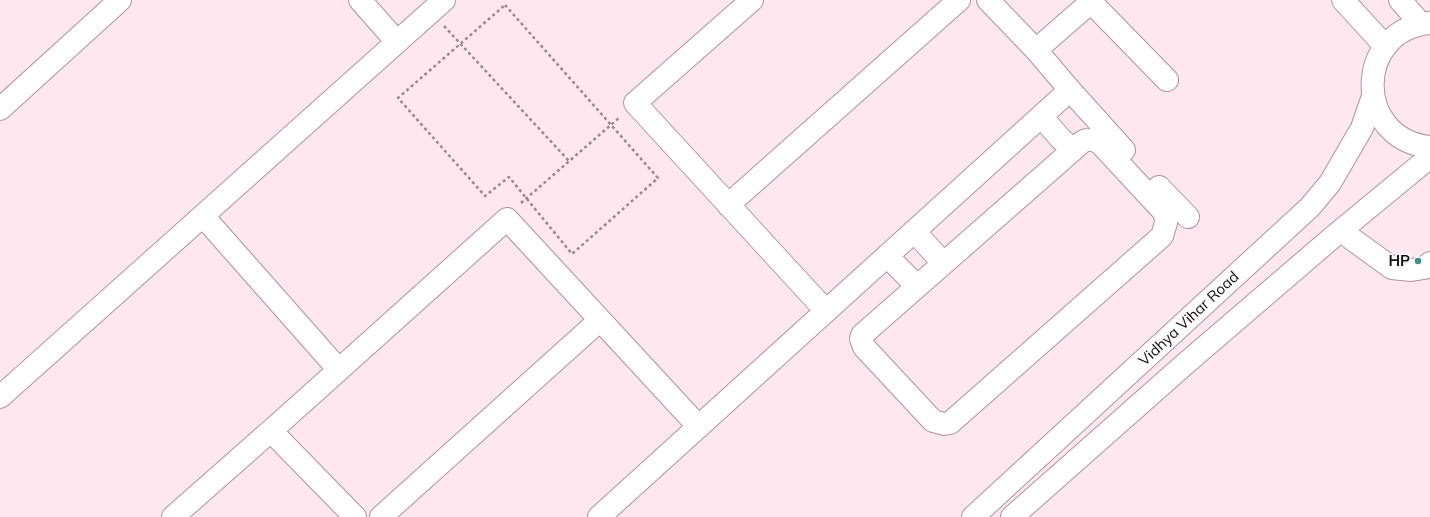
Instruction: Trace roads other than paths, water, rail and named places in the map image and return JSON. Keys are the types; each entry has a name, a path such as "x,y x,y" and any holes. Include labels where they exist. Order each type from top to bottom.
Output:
{"street":[{"path":"0,108 120,0"},
{"path":"360,0 397,42"},
{"path":"752,0 635,103 826,311"},
{"path":"728,205 959,0"},
{"path":"988,0 1036,50 1134,161 1188,217"},
{"path":"1343,0 1385,46"},
{"path":"1400,0 1425,23 1401,32 1385,46 1376,61 1372,78 1373,96 1380,115 1392,131 1403,139 1430,147"},
{"path":"1036,50 1090,1 1167,80"},
{"path":"0,397 438,6"},
{"path":"599,517 1070,90"},
{"name":"Vidhya Vihar Road","path":"973,517 1310,207 1330,183 1362,128 1373,96"},
{"path":"1041,116 1060,138 1073,150"},
{"path":"1090,139 1099,142 1165,213 1166,223 1162,236 950,423 944,424 933,421 864,347 861,340 862,335 1073,150 1084,140 1090,139"},
{"name":"Vidhya Vihar Road","path":"1012,517 1185,364 1341,230 1430,157"},
{"path":"203,216 339,370"},
{"path":"173,517 507,220 699,427"},
{"path":"1341,230 1392,268 1411,270 1424,268 1430,263"},
{"path":"914,231 943,263"},
{"path":"887,256 917,286"},
{"path":"381,517 600,320"},
{"path":"271,431 355,517"}],"place":[{"name":"HP","path":"1418,261"}]}
